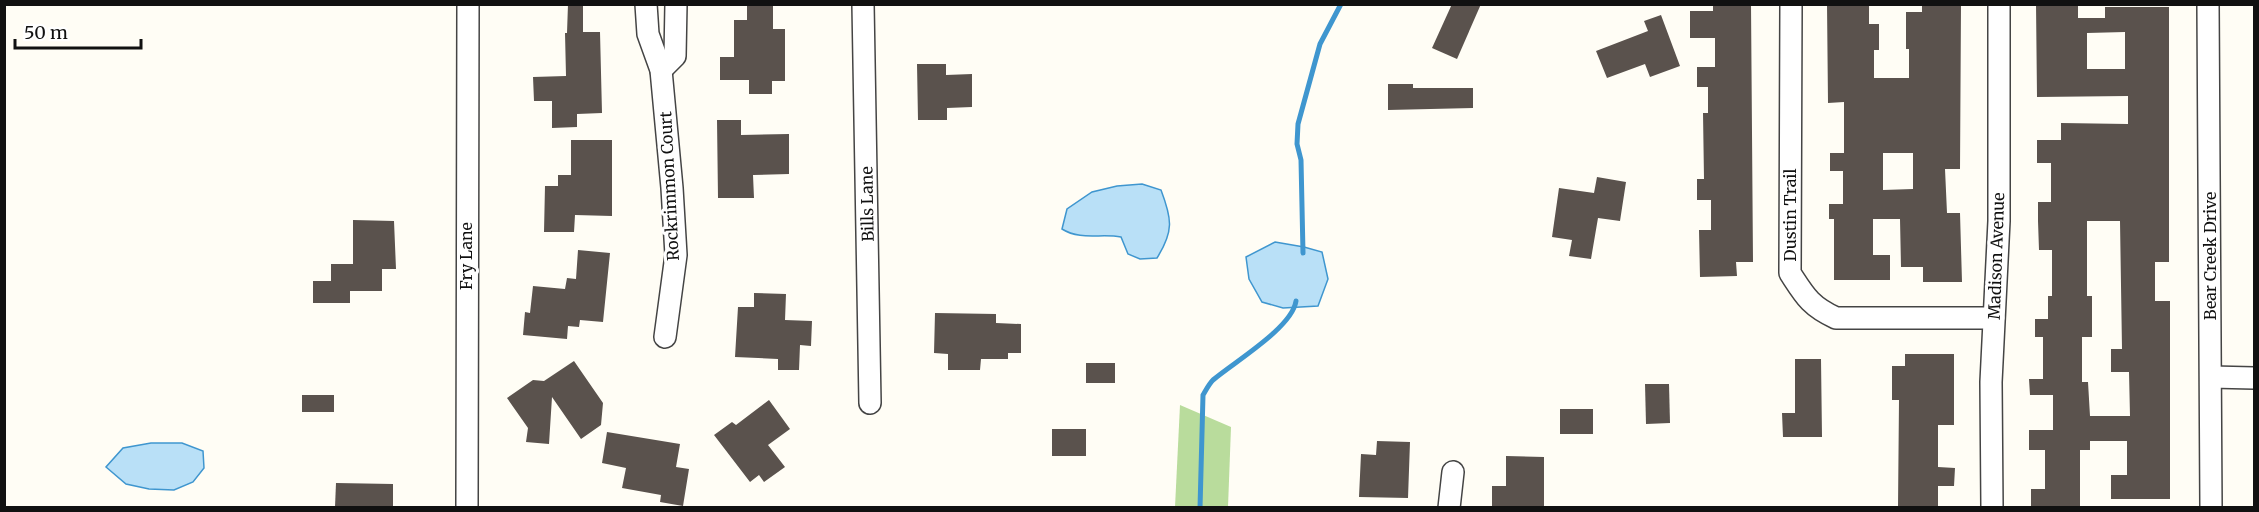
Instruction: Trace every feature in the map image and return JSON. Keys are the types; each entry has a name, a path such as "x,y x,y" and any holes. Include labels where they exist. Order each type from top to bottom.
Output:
{"street":[{"name":"Fry Lane","path":"467,507 468,4"},
{"name":"Rockrimmon Court","path":"646,4 648,34 661,70 676,255 665,336"},
{"path":"661,70 675,56 676,4"},
{"name":"Bills Lane","path":"863,4 870,403"},
{"name":"Dustin Trail","path":"1791,4 1790,273 1805,297 1818,310 1836,318 1994,318"},
{"name":"Madison Avenue","path":"1992,507 1991,382 1999,222 1999,4"},
{"name":"Bear Creek Drive","path":"2208,4 2211,507"},
{"path":"2211,377 2254,378"},
{"path":"1449,507 1452,472"}],"green space":[{"path":"1180,405 1231,427 1228,507 1175,507"}],"water":[{"path":"1142,184 1161,190 1169,217 1169,232 1157,258 1140,259 1128,254 1121,237 1076,235 1062,229 1067,209 1092,192 1117,186"},
{"path":"1275,242 1322,252 1328,279 1318,306 1283,308 1262,302 1249,279 1246,257"},
{"path":"151,443 182,443 203,451 204,468 193,482 174,490 149,489 126,484 106,467 123,448"}],"building":[{"path":"568,4 583,4 583,32 600,32 602,113 577,114 577,127 552,128 552,101 534,101 533,77 566,76 565,33 567,33"},
{"path":"747,4 773,4 773,29 785,29 785,81 772,81 772,94 749,94 749,80 720,80 720,57 734,57 734,20 747,20"},
{"path":"1452,4 1481,4 1457,59 1432,48"},
{"path":"1713,4 1751,4 1753,262 1736,262 1737,276 1700,277 1699,230 1711,230 1711,200 1697,200 1697,179 1704,179 1703,113 1708,113 1708,87 1697,87 1697,67 1715,67 1715,38 1690,38 1690,11 1713,11"},
{"path":"1827,4 1869,4 1869,24 1879,24 1879,50 1874,50 1874,78 1909,78 1906,12 1922,12 1922,4 1961,4 1960,169 1945,169 1947,213 1960,213 1962,282 1923,282 1923,267 1901,267 1900,219 1873,219 1873,255 1890,255 1890,280 1834,280 1834,219 1829,219 1829,204 1843,204 1843,171 1830,171 1830,153 1844,153 1844,102 1828,103","holes":["1883,153 1913,153 1913,189 1883,190"]},
{"path":"2036,4 2078,4 2078,18 2105,18 2105,7 2169,7 2169,262 2155,262 2155,301 2170,301 2170,499 2111,499 2111,475 2127,475 2127,441 2090,441 2090,450 2080,450 2080,506 2031,506 2031,489 2045,489 2045,450 2029,450 2029,430 2053,430 2053,395 2030,395 2029,379 2043,379 2043,337 2035,337 2035,319 2048,319 2048,296 2052,296 2052,250 2039,250 2038,221 2038,202 2051,202 2051,163 2037,163 2037,140 2061,140 2061,123 2128,124 2128,96 2037,97","holes":["2125,32 2125,69 2087,69 2087,33","2087,221 2120,221 2122,349 2111,349 2111,372 2129,372 2130,416 2090,416 2088,382 2082,382 2082,337 2092,337 2092,296 2087,296"]},
{"path":"1661,15 1680,66 1650,77 1645,64 1607,78 1596,51 1648,31 1644,21"},
{"path":"917,64 946,64 946,75 972,74 972,107 947,108 947,120 918,120"},
{"path":"1388,84 1413,84 1413,88 1473,88 1473,108 1388,110"},
{"path":"717,120 741,120 741,135 789,134 789,174 753,175 754,198 718,198"},
{"path":"571,140 612,140 612,216 575,215 574,232 544,232 545,186 558,186 558,175 571,175"},
{"path":"1597,177 1626,182 1620,221 1598,218 1591,259 1569,256 1572,240 1552,237 1559,188 1594,193"},
{"path":"353,220 394,221 396,269 382,269 382,291 350,291 350,303 313,303 313,281 331,281 331,264 353,264"},
{"path":"578,250 610,253 603,322 580,320 579,327 568,326 567,339 523,335 525,312 530,313 533,286 565,289 567,278 576,279"},
{"path":"754,293 786,294 785,320 812,321 811,346 800,345 799,370 778,370 778,359 735,357 738,307 754,307"},
{"path":"935,313 996,314 996,323 1021,324 1021,353 1008,353 1008,359 981,359 980,370 948,370 948,354 934,353"},
{"path":"1905,354 1954,354 1954,425 1938,425 1938,467 1955,468 1954,486 1938,486 1938,507 1898,507 1899,400 1892,400 1892,366 1905,366"},
{"path":"1795,359 1821,359 1822,437 1783,437 1782,413 1795,413"},
{"path":"574,361 603,403 601,425 581,439 552,397 549,444 526,442 528,428 507,398 533,380 544,381"},
{"path":"1086,363 1115,363 1115,383 1086,383"},
{"path":"1645,384 1669,384 1670,423 1646,424"},
{"path":"302,395 334,395 334,412 302,412"},
{"path":"769,400 790,429 768,445 785,467 764,482 759,475 750,482 714,435 732,422 736,425"},
{"path":"1560,409 1593,409 1593,434 1560,434"},
{"path":"1052,429 1086,429 1086,456 1052,456"},
{"path":"607,432 680,444 676,467 689,469 683,506 660,502 661,495 622,488 626,468 602,463"},
{"path":"1377,441 1410,442 1408,498 1359,497 1361,454 1376,455"},
{"path":"1506,456 1544,457 1544,507 1492,507 1492,486 1506,486"},
{"path":"336,483 393,484 393,507 335,507"}],"waterway":[{"path":"1303,253 1298,124 1320,44 1341,4"},
{"path":"1200,508 1203,395 1213,380 1274,333 1292,311 1296,301"}]}
